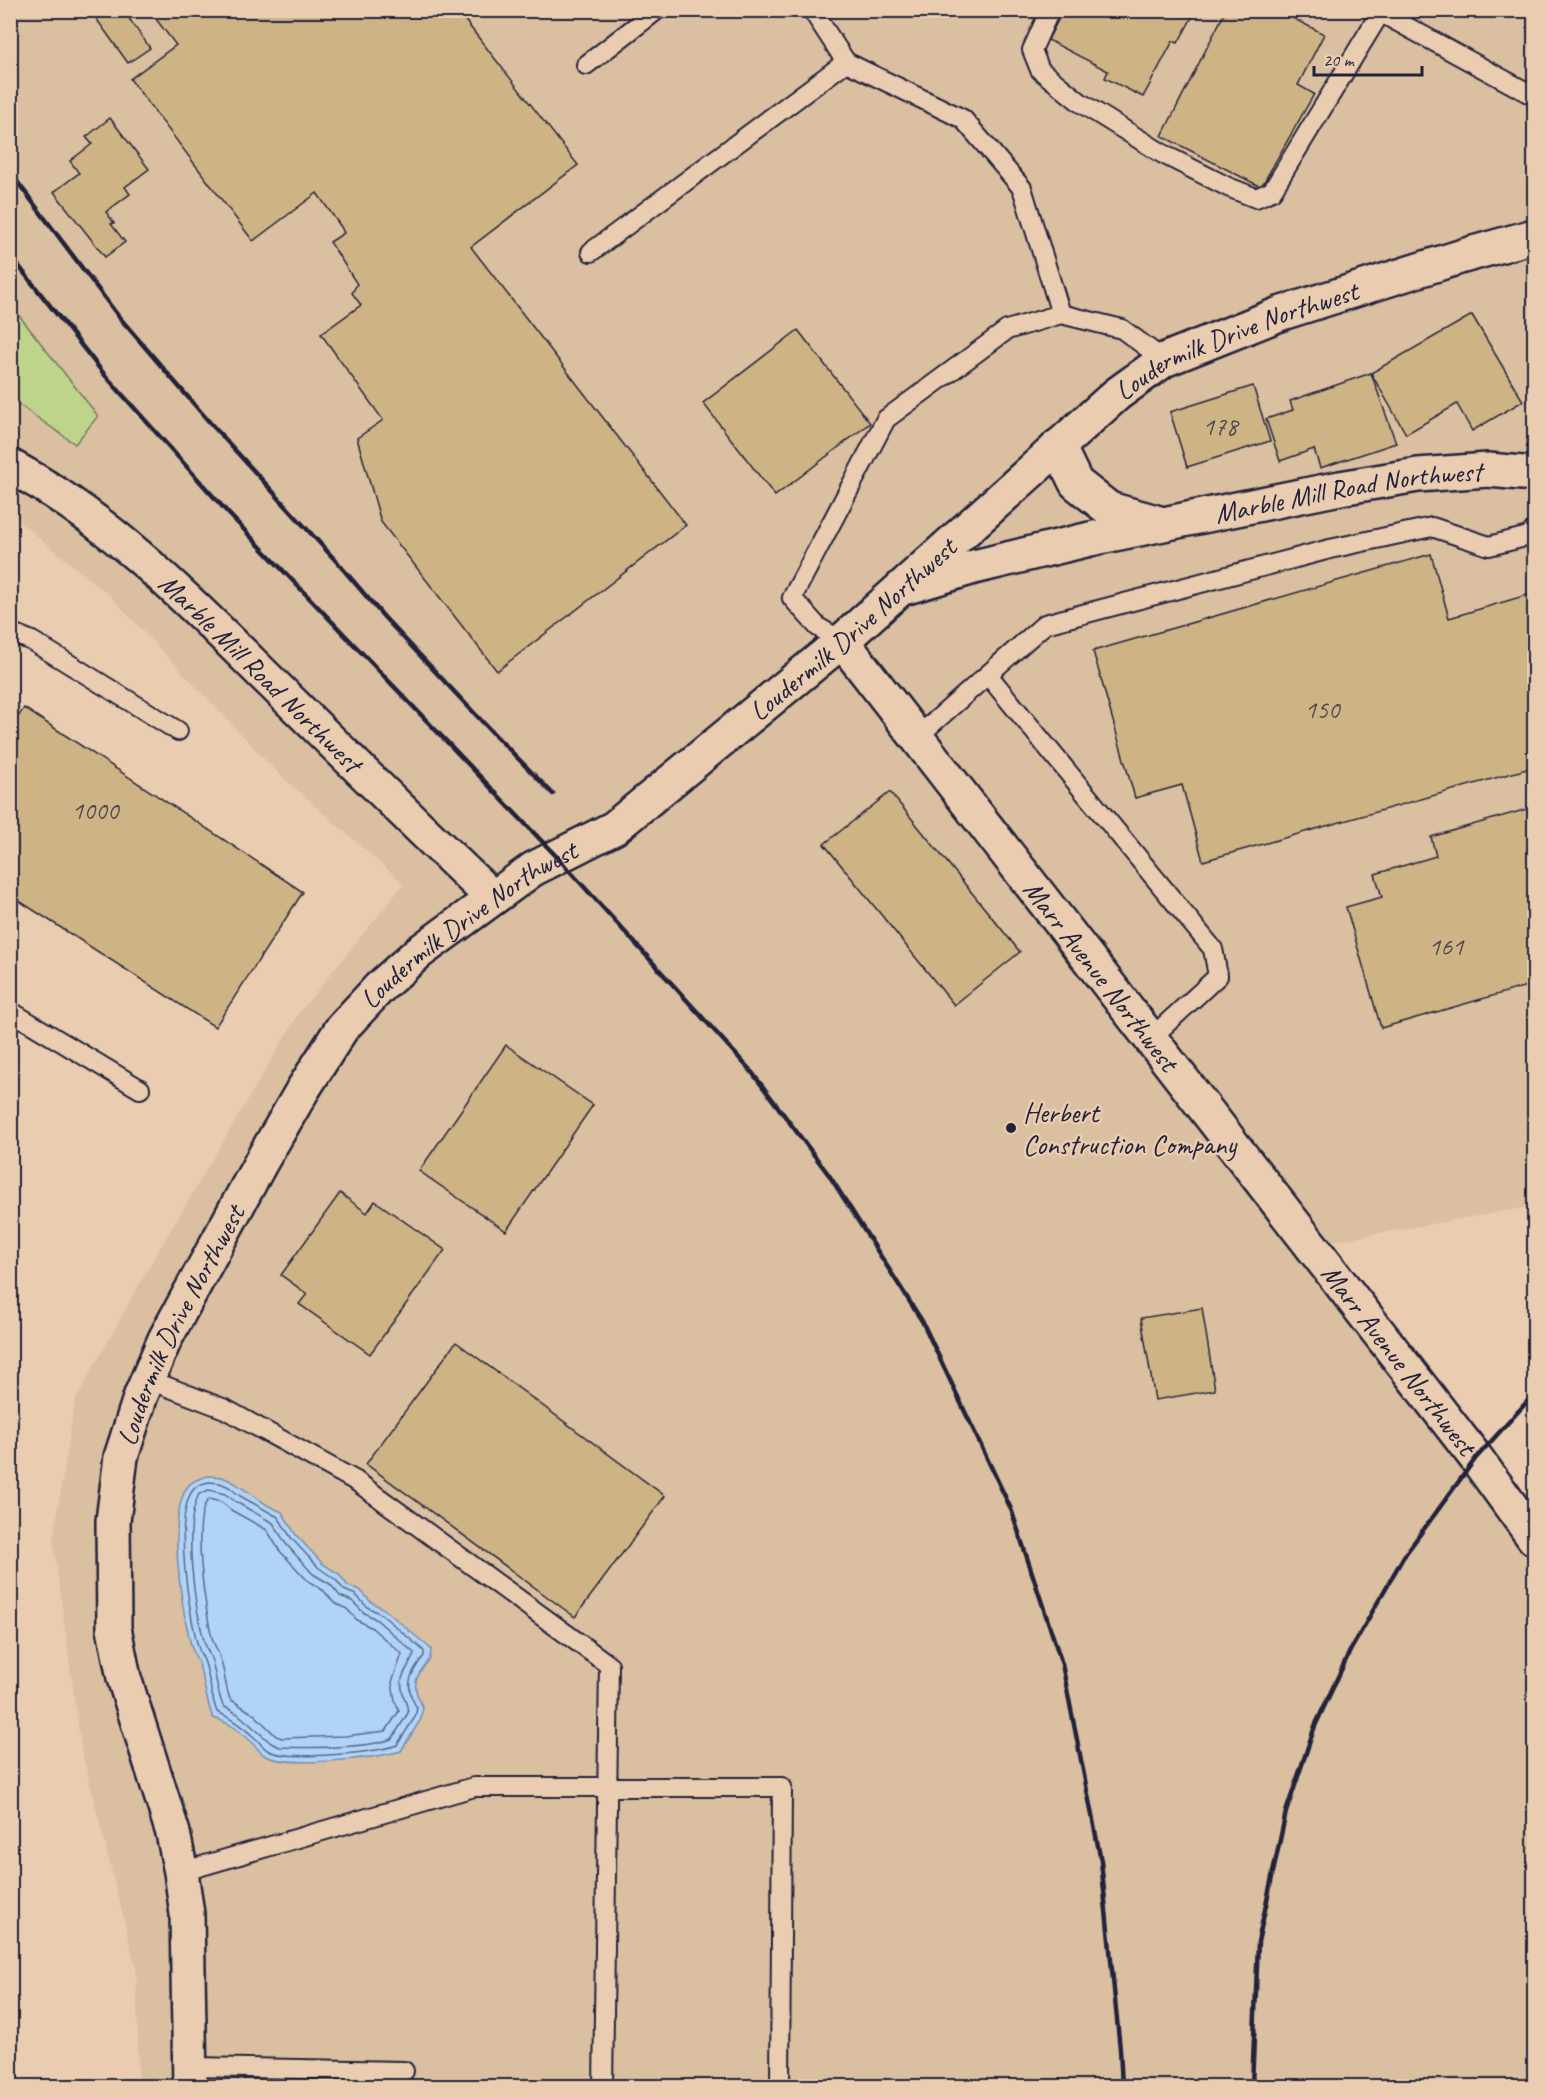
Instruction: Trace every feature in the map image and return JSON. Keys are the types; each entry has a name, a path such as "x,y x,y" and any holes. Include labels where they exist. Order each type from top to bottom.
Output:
{"street":[{"name":"Loudermilk Drive Northwest","path":"191,2077 187,1914 181,1872 173,1833 124,1678 114,1628 113,1521 120,1468 124,1447 147,1379 165,1339 261,1162 302,1091 342,1029 380,987 418,953 533,869 614,828 842,640 1117,394 1164,360 1282,313 1463,255 1534,236"},
{"name":"Marble Mill Road Northwest","path":"1058,446 1076,483 1109,509 1163,524"},
{"name":"Marble Mill Road Northwest","path":"10,465 87,513 144,560 199,610 493,898"},
{"name":"Marble Mill Road Northwest","path":"898,590 975,567 1090,538 1329,490 1418,475 1488,470 1534,474"},
{"name":"Marr Avenue Northwest","path":"842,640 1151,1038 1534,1538"}],"lane":[{"path":"586,65 657,10"},
{"path":"812,10 846,62 963,119 1022,188 1061,314"},
{"path":"1050,10 1032,50 1040,70 1081,103 1163,154 1228,187 1256,198 1272,191 1380,11 1534,96"},
{"path":"591,252 846,62"},
{"path":"842,640 818,627 792,598 886,419 1007,330 1061,314 1122,329 1164,360"},
{"path":"917,737 1045,624 1330,549 1432,526 1489,546 1529,536 1534,530"},
{"path":"10,632 32,641 178,731"},
{"path":"988,675 1213,949 1218,976 1151,1038"},
{"path":"10,1011 140,1089"},
{"path":"147,1379 225,1409 356,1481 609,1665 603,2086"},
{"path":"181,1872 474,1787 782,1787 780,2086"},
{"path":"191,2077 404,2071"}],"shaded area":[{"path":"10,11 1534,11 1534,1206 1323,1243 1534,1507 1534,2086 139,2086 136,1968 81,1748 53,1539 75,1401 150,1265 299,1013 404,884 277,772 110,596 11,515"}],"green space":[{"path":"10,304 98,416 75,444 11,399"}],"water":[{"path":"208,1476 222,1477 233,1482 282,1512 296,1535 323,1564 339,1574 348,1586 360,1590 371,1602 384,1609 431,1649 430,1659 416,1682 416,1693 423,1707 421,1719 401,1751 372,1757 331,1761 275,1759 263,1754 236,1729 213,1718 188,1633 178,1566 177,1541 181,1500 188,1486"}],"building":[{"path":"90,10 123,10 150,48 128,63"},
{"path":"149,10 475,10 464,19 578,165 471,247 686,525 497,671 381,522 357,438 383,420 321,334 361,305 352,293 357,284 330,242 344,233 341,227 317,193 253,241 130,79 176,45"},
{"path":"1063,10 1196,10 1178,43 1173,41 1143,97 1105,78 1108,71 1048,40"},
{"path":"1226,10 1277,10 1324,34 1298,85 1314,94 1261,187 1162,136"},
{"path":"110,118 149,169 125,187 130,194 106,212 114,223 111,224 125,242 105,257 54,192 79,173 70,161 92,144 86,137"},
{"path":"1472,315 1523,401 1472,431 1457,404 1406,434 1371,373"},
{"path":"798,330 870,423 775,496 703,403"},
{"path":"1371,373 1396,443 1320,468 1314,449 1280,461 1266,419 1293,410 1290,401"},
{"path":"1253,386 1270,441 1187,467 1170,412"},
{"path":"1431,554 1449,618 1534,593 1534,767 1203,861 1182,785 1135,798 1093,651"},
{"path":"24,708 303,892 215,1027 10,895 10,729"},
{"path":"890,792 1020,952 954,1005 824,844"},
{"path":"1534,807 1534,984 1381,1028 1346,907 1382,897 1375,874 1436,856 1431,837"},
{"path":"506,1045 593,1105 506,1231 419,1171"},
{"path":"340,1193 367,1213 375,1201 445,1250 370,1354 299,1304 307,1294 281,1275"},
{"path":"1202,1308 1215,1390 1155,1400 1141,1318"},
{"path":"456,1342 665,1496 575,1617 366,1464"}],"railway":[{"path":"10,172 119,317 212,425 384,617 553,794"},
{"path":"10,255 104,374 229,514 557,857 751,1071 829,1175 922,1321 1011,1509 1062,1664 1101,1861 1122,2086"},
{"path":"1252,2086 1258,1942 1286,1812 1315,1726 1350,1651 1404,1556 1476,1458 1534,1394"}],"place":[{"name":"Herbert Construction Company","path":"1011,1128"}]}
